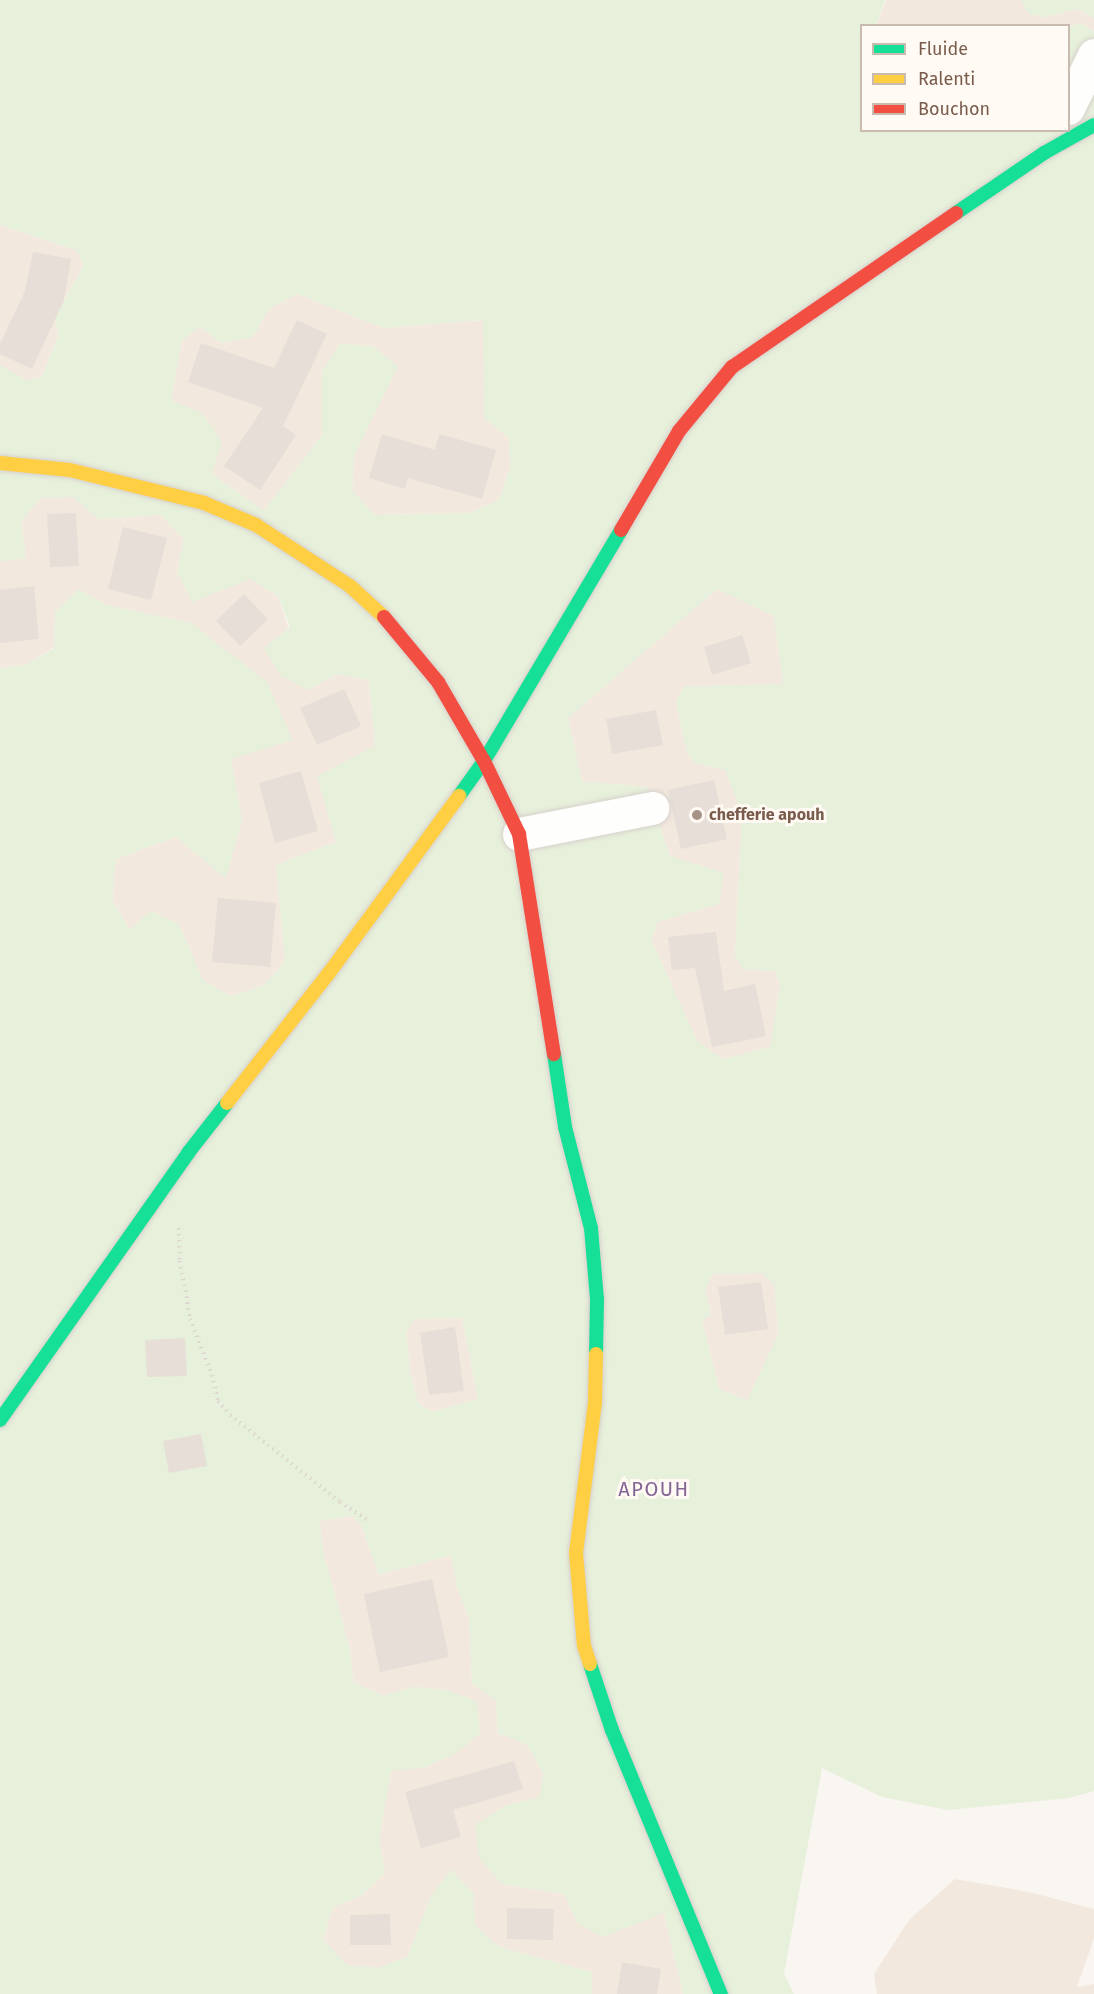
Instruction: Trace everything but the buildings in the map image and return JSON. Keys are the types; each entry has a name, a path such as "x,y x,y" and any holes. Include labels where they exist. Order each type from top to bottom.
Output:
{"street":[{"path":"1070,104 1094,55"},
{"path":"0,1420 188,1153 328,973 484,761 679,431 710,391 732,367 1050,142 1094,125"},
{"path":"0,463 70,470 204,503 256,525 350,586 390,623 438,682 484,761 519,834 565,1127 591,1228 597,1299 595,1402 576,1553 584,1646 612,1730 721,1994"},
{"path":"519,834 652,808"}],"path":[{"path":"179,1226 180,1261 190,1319 212,1375 218,1401 247,1429 340,1502 368,1520"}],"shaded area":[{"path":"886,0 1021,0 1030,14 1045,17 1077,9 1094,18 1094,32 1080,23 1070,27 1070,24 877,24"},
{"path":"0,225 76,250 84,265 54,318 59,333 41,378 26,380 0,365"},
{"path":"297,294 384,328 484,320 484,418 509,438 510,468 499,500 470,513 375,515 352,490 354,456 397,366 373,346 340,344 322,371 322,435 264,511 212,474 171,400 182,340 200,327 221,343 253,337 269,309"},
{"path":"73,497 98,519 161,515 184,539 177,572 250,579 278,596 308,690 337,674 369,680 375,747 318,776 336,842 276,865 285,961 263,986 231,996 203,981 179,924 130,930 112,900 116,859 176,837 226,878 242,820 231,759 191,623 106,605 78,589 55,612 54,647 26,665 0,668 0,561 26,558 21,523 40,498"},
{"path":"717,589 774,616 783,684 684,686 676,702 686,750 695,763 725,770 742,814 735,955 743,970 775,971 780,985 771,1047 723,1059 697,1042 651,939 657,922 719,904 670,856 647,787 582,781 568,718"},
{"path":"761,1273 774,1284 779,1333 747,1400 719,1389 702,1321 711,1314 705,1289 713,1274"},
{"path":"462,1318 478,1399 432,1412 418,1403 410,1370 406,1332 415,1319"},
{"path":"352,1516 361,1525 379,1575 451,1555 457,1587 469,1618 472,1683 496,1701 498,1733 527,1744 543,1773 541,1797 507,1805 501,1884 564,1894 578,1924 664,1913 683,1994 592,1994 592,1972 499,1947 475,1925 474,1893 431,1896 408,1956 379,1968 347,1965 323,1939 333,1907 362,1895 385,1872 379,1840 391,1770 423,1768 453,1755 446,1690 414,1687 383,1696 353,1682 350,1649 324,1555 319,1521"},
{"path":"955,1879 1029,1892 1094,1909 1094,1938 1077,1987 1094,1984 1094,1994 877,1994 874,1974 909,1920"}],"green space":[{"path":"0,0 885,0 876,24 860,24 860,132 1070,132 1070,27 1080,23 1094,32 1094,1791 1069,1798 948,1810 882,1797 822,1768 784,1974 794,1994 683,1994 664,1913 603,1937 578,1924 564,1894 501,1884 479,1857 475,1825 507,1805 540,1797 543,1773 527,1745 498,1733 496,1701 472,1683 469,1618 457,1587 451,1555 379,1575 361,1525 352,1516 319,1521 324,1555 350,1649 353,1682 383,1696 414,1687 446,1690 477,1701 480,1734 453,1755 423,1768 391,1771 379,1840 385,1872 362,1895 333,1907 323,1939 347,1965 379,1968 408,1956 431,1896 451,1870 474,1893 475,1925 499,1947 592,1972 592,1994 0,1994 0,668 26,665 54,648 55,612 78,589 106,605 191,623 267,682 293,740 231,759 242,820 226,879 176,837 116,859 112,900 130,930 151,911 179,924 203,980 231,996 263,986 285,961 276,865 336,842 317,776 375,746 369,680 337,674 308,690 280,675 264,648 290,627 278,596 250,579 192,602 177,572 184,539 161,515 98,519 73,497 40,498 21,523 26,558 0,561 0,365 26,380 41,378 59,334 54,318 84,265 76,250 0,225","holes":["297,294 384,328 483,320 484,418 509,438 510,468 499,500 470,513 375,515 352,490 354,456 398,366 373,346 340,344 322,371 322,435 264,511 212,474 222,441 203,414 171,400 182,340 200,327 221,343 253,337 269,309","717,589 774,616 783,684 684,686 676,702 686,750 695,763 725,770 742,814 735,955 743,970 775,971 780,985 770,1047 723,1059 697,1041 651,939 658,922 719,904 724,873 670,856 647,787 582,781 568,718","761,1273 774,1284 779,1333 747,1400 719,1389 702,1321 711,1315 705,1289 713,1274","462,1318 478,1399 432,1412 418,1403 410,1370 406,1332 415,1319"]},
{"path":"1021,0 1094,0 1094,18 1077,9 1045,17 1029,14"}],"traffic: fast":[{"path":"956,213 1044,153 1094,125"},
{"path":"459,796 484,761 621,530"},
{"path":"554,1054 565,1127 591,1228 597,1299 596,1354"},
{"path":"0,1420 188,1153 227,1103"},
{"path":"590,1664 612,1730 721,1994"}],"traffic: slow":[{"path":"0,463 70,470 204,503 256,525 350,586 384,617"},
{"path":"227,1103 329,973 459,796"},
{"path":"590,1664 584,1646 576,1553 595,1402 596,1354"}],"traffic: jam":[{"path":"621,530 679,431 732,367 956,213"},
{"path":"384,617 438,682 484,761 519,834 554,1054"}],"place":[{"name":"chefferie apouh","path":"697,815"}],"district":[{"name":"APOUH","path":"654,1489"}]}
